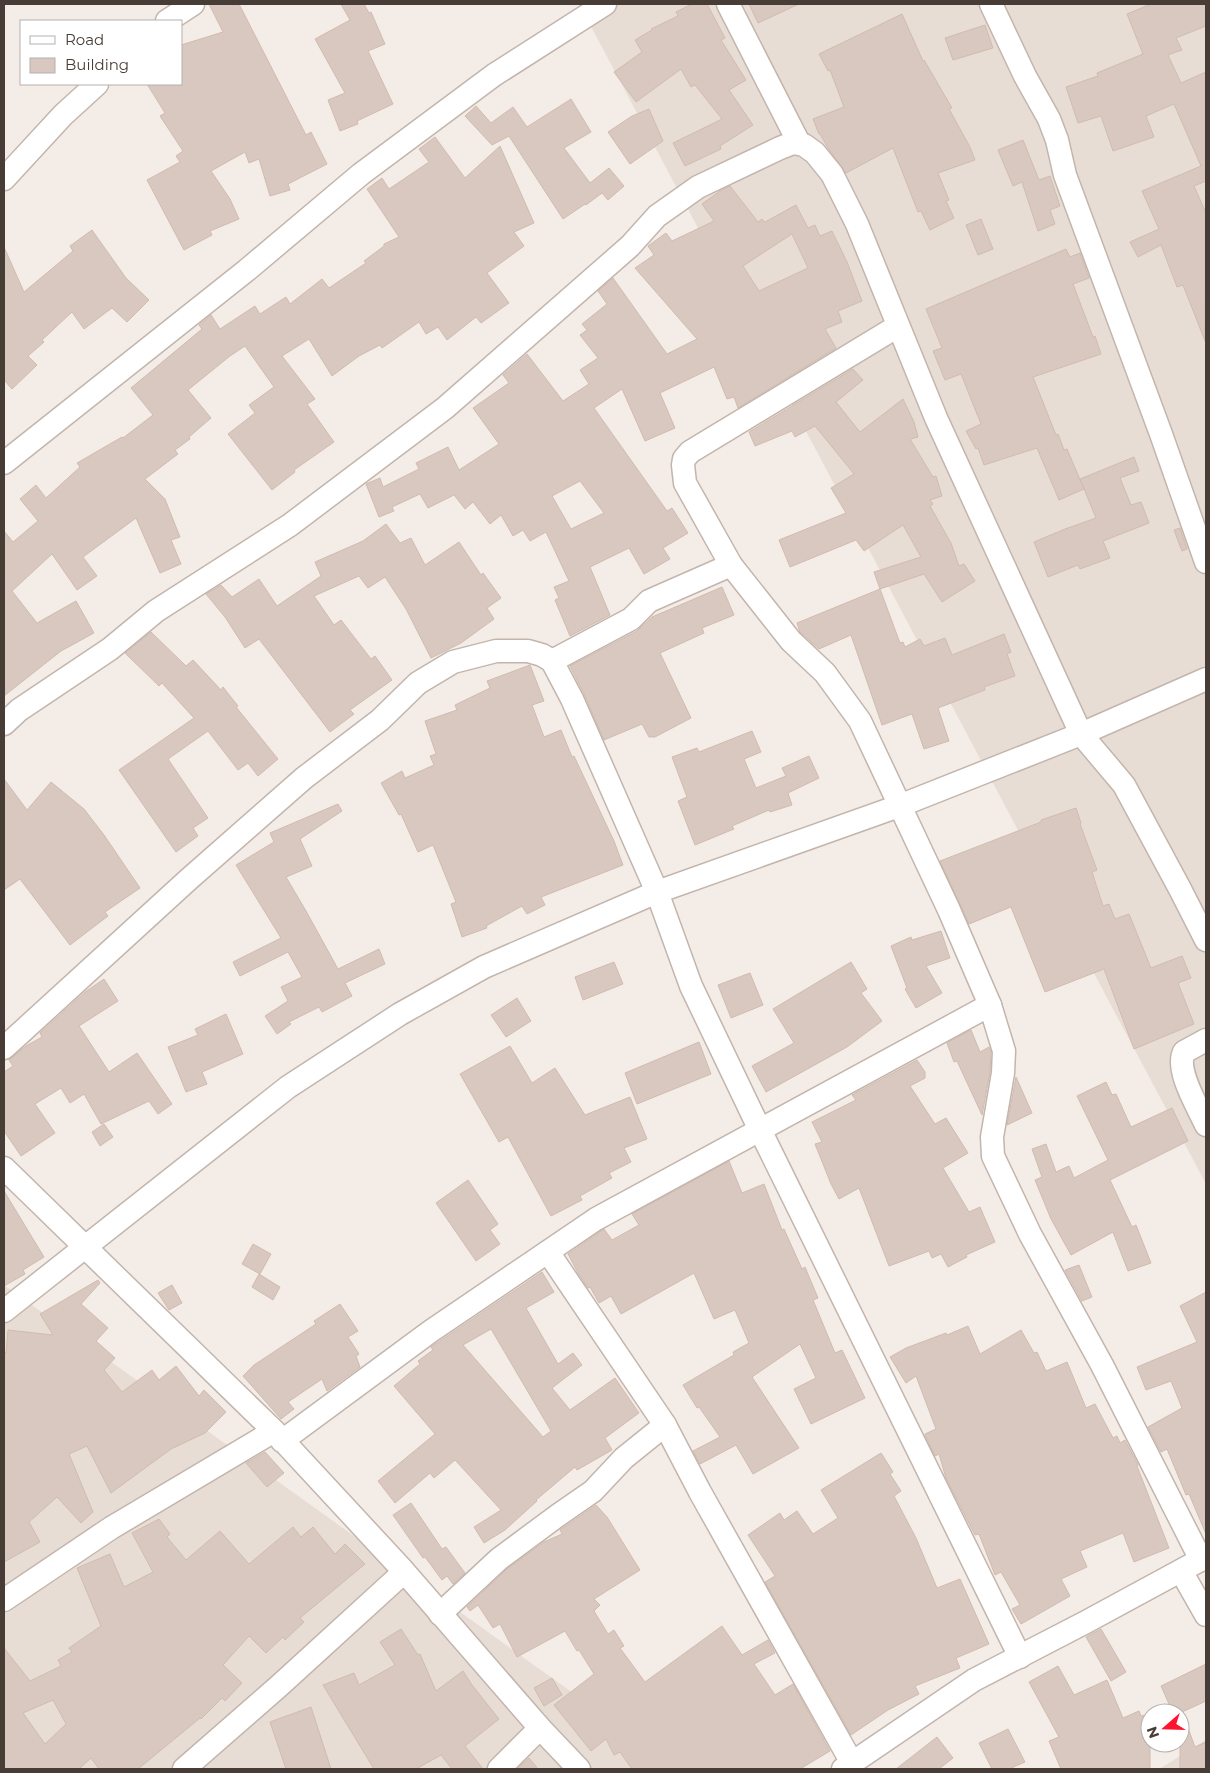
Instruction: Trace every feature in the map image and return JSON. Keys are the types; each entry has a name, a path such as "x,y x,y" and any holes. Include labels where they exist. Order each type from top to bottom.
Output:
{"street":[{"path":"169,20 193,4"},
{"path":"4,462 247,270 361,174 494,75 605,4"},
{"path":"728,4 799,143"},
{"path":"991,4 1025,76 1049,119 1057,140 1065,176 1161,434 1206,562"},
{"path":"4,179 63,115 96,85"},
{"path":"4,724 19,710 110,649 156,611 290,525 445,408 630,246 657,216 698,187 780,148 793,143 799,143 815,152 832,174 857,224 936,418 1081,734 1124,786 1206,940"},
{"path":"548,1252 665,1425 848,1766 974,1680 1203,1559 1102,1364 1030,1234 993,1156 992,1137 1003,1073 1004,1051 990,1005 949,910 860,722 825,672 791,641 730,565 685,482 683,465 688,453 898,326"},
{"path":"552,662 631,618 649,600 730,565"},
{"path":"4,1048 290,791 380,720 418,684 453,662 496,651 528,652 542,655 552,662 572,699 657,892 691,986 1020,1657"},
{"path":"4,1311 288,1087 400,1014 484,967 657,892 899,806 1081,734 1206,679"},
{"path":"4,1600 111,1528 278,1436 596,1219 990,1005"},
{"path":"1206,1040 1184,1052 1181,1060 1183,1073 1206,1125"},
{"path":"4,1168 278,1436 404,1572 540,1728 579,1769"},
{"path":"440,1614 499,1559 593,1491 624,1458 665,1425"},
{"path":"1181,1571 1206,1615"},
{"path":"184,1769 280,1686 404,1572"},
{"path":"499,1769 540,1728"}],"shaded area":[{"path":"579,4 1206,4 1206,1184"},
{"path":"4,1285 679,1769 4,1769"},
{"path":"1206,1740 1206,1769 1159,1769 1185,1753 1190,1753 1190,1750"}],"building":[{"path":"209,4 239,4 306,135 311,132 327,164 288,184 290,190 270,196 259,159 249,163 245,152 211,171 230,199 239,219 210,231 212,235 184,250 147,180 180,162 176,156 183,151 160,116 165,113 148,85 182,85 182,45 223,32"},
{"path":"341,4 364,4 369,13 371,12 385,44 368,51 393,104 357,121 358,124 340,131 328,100 345,93 315,39 350,20"},
{"path":"692,4 707,4 725,38 721,40 746,80 729,90 753,125 720,146 721,149 685,166 673,143 722,119 695,85 691,87 681,69 636,102 614,72 642,52 635,40 651,29 678,16 676,12"},
{"path":"749,4 799,4 758,23"},
{"path":"1151,4 1206,4 1206,26 1176,38 1182,50 1168,55 1181,83 1206,72 1206,181 1194,186 1206,213 1205,341 1183,285 1177,287 1161,245 1138,257 1130,242 1159,229 1142,191 1201,166 1174,104 1146,116 1154,137 1113,151 1101,116 1078,123 1066,87 1098,76 1097,73 1143,54 1127,14"},
{"path":"902,14 923,61 952,108 949,109 975,160 938,173 949,200 946,201 954,218 930,230 921,211 918,212 893,148 846,173 819,134 813,119 844,107 830,70 828,71 819,54"},
{"path":"985,25 993,48 953,60 945,38"},
{"path":"571,99 591,132 564,148 590,183 609,168 624,186 608,200 602,193 563,219 509,136 492,145 465,116 476,106 491,123 513,107 527,127"},
{"path":"649,109 663,141 630,164 608,132 632,116"},
{"path":"435,137 465,178 500,146 534,223 514,232 524,246 487,273 509,303 481,323 476,317 447,340 438,327 426,334 419,322 382,348 380,345 359,356 332,376 309,339 282,356 315,399 307,404 334,442 294,470 295,472 272,490 228,434 255,413 249,405 274,387 245,346 230,356 188,390 211,418 189,437 190,439 175,450 178,454 145,479 165,499 180,537 171,540 181,564 160,573 136,518 83,557 97,576 77,590 52,554 12,591 37,623 76,601 94,633 61,651 4,696 4,531 13,542 38,521 20,499 36,485 46,498 80,467 77,463 123,438 153,415 131,388 202,329 199,325 211,315 220,329 255,306 260,314 286,297 290,304 322,279 329,288 366,263 364,261 384,246 384,244 399,237 367,189 382,178 389,189 429,162 419,149"},
{"path":"1023,140 1039,180 1050,176 1060,206 1050,210 1055,224 1038,231 1022,182 1013,186 998,150"},
{"path":"730,186 758,222 762,219 765,222 796,205 808,228 815,225 820,236 832,231 847,262 862,301 838,311 842,322 825,329 836,348 738,408 734,397 727,399 714,367 660,393 675,428 645,441 622,389 594,408 667,511 672,508 688,533 663,548 670,559 644,574 629,548 590,567 610,615 570,636 555,600 559,598 554,587 569,581 546,532 530,541 523,530 513,536 501,515 490,524 473,502 465,509 454,495 428,508 420,494 392,507 394,511 379,517 366,484 380,478 383,487 419,469 416,463 448,447 459,470 499,444 473,408 509,383 503,375 527,354 563,401 589,384 580,370 598,358 580,335 587,330 582,324 607,304 598,291 613,278 667,354 697,339 635,268 654,255 648,246 666,233 672,241 714,221 702,204","holes":["792,234 808,268 759,291 743,266","580,481 604,513 571,529 552,496"]},
{"path":"981,219 993,249 978,255 966,225"},
{"path":"92,230 126,278 149,300 127,322 112,308 84,329 72,312 28,356 37,365 12,389 4,380 4,247 24,292 73,251 70,246"},
{"path":"1066,249 1070,257 1080,253 1089,278 1073,284 1101,354 1033,377 1056,435 1058,434 1064,450 1067,449 1084,489 1059,500 1037,448 984,465 978,448 976,449 966,431 981,424 961,374 945,380 933,351 942,348 926,309"},
{"path":"853,369 863,380 836,402 860,432 903,399 914,422 918,437 910,439 933,477 936,476 942,496 930,500 933,504 930,506 951,543 959,566 964,564 975,581 942,602 924,574 880,589 874,572 921,557 903,525 864,551 856,540 790,567 779,540 846,513 831,488 854,474 815,426 795,437 792,431 755,446 749,432"},
{"path":"1134,457 1139,471 1120,478 1131,505 1141,502 1149,523 1103,541 1110,558 1080,569 1078,565 1048,577 1034,542 1096,518 1080,479"},
{"path":"386,524 400,543 411,538 425,565 459,542 481,575 483,573 501,598 487,608 494,619 461,643 431,658 406,609 385,577 368,588 359,576 314,596 334,625 341,620 371,659 375,656 392,680 350,710 354,714 330,732 259,639 245,648 225,617 206,594 221,585 232,597 259,579 277,606 321,576 315,562 363,541"},
{"path":"1180,528 1187,549 1182,551 1174,530"},
{"path":"722,587 734,615 702,628 704,633 660,653 691,718 655,737 649,737 642,724 604,740 570,666 637,631 652,617"},
{"path":"880,589 900,643 903,642 905,647 920,639 924,646 945,638 952,655 1004,634 1011,652 1007,654 1015,676 984,687 985,690 938,708 949,741 924,749 912,714 882,725 851,635 819,649 800,632 797,623"},
{"path":"151,632 186,666 193,660 221,690 223,687 238,706 236,707 278,759 258,776 248,763 238,770 208,731 168,759 208,818 193,828 198,836 176,852 119,770 194,718 162,683 159,686 125,653"},
{"path":"530,665 544,701 532,705 544,737 561,730 572,757 574,756 614,841 623,865 541,897 545,905 527,914 522,906 486,926 487,928 462,937 451,904 456,902 433,845 418,852 401,814 399,815 381,783 402,771 405,778 434,765 430,756 436,754 425,721 457,710 455,705 490,688 487,681"},
{"path":"752,731 761,752 744,759 756,788 786,776 782,768 809,756 819,778 788,793 792,805 770,812 769,810 732,826 734,829 695,845 678,801 687,797 672,757 697,748 699,752"},
{"path":"4,779 27,810 51,782 84,809 140,888 105,912 108,916 70,945 20,879 4,890"},
{"path":"338,804 342,811 300,839 312,866 286,877 338,969 379,949 385,964 345,983 352,996 322,1012 319,1007 289,1022 291,1024 277,1034 265,1016 288,1001 281,987 302,977 288,952 240,976 233,962 281,938 236,865 274,842 270,833"},
{"path":"1076,808 1097,870 1092,872 1103,906 1109,904 1115,919 1129,914 1151,968 1182,956 1191,978 1178,983 1194,1024 1134,1049 1104,969 1045,992 1011,907 969,924 940,861 1041,822 1041,820"},
{"path":"941,931 950,958 926,966 942,993 916,1008 905,989 907,988 891,946 911,937 912,940"},
{"path":"614,962 623,984 583,1000 575,977"},
{"path":"851,962 867,989 861,993 882,1021 847,1047 766,1092 752,1066 794,1043 773,1009"},
{"path":"750,973 763,1005 731,1018 718,985"},
{"path":"104,979 118,1001 79,1026 109,1072 137,1053 172,1104 158,1114 149,1101 101,1124 84,1094 70,1103 61,1088 35,1104 55,1133 21,1156 4,1131 4,1072 13,1066 9,1060 26,1046 42,1037 40,1033 85,992"},
{"path":"517,998 531,1021 506,1037 491,1015"},
{"path":"226,1014 243,1054 202,1072 207,1084 186,1092 168,1047 198,1035 195,1029"},
{"path":"971,1030 980,1052 989,1047 991,1053 990,1072 982,1115 957,1061 954,1062 947,1043"},
{"path":"699,1042 711,1074 637,1104 625,1073"},
{"path":"510,1046 532,1083 555,1068 585,1115 630,1097 647,1139 624,1148 631,1162 609,1173 612,1178 580,1196 582,1200 551,1216 508,1137 499,1142 460,1074"},
{"path":"917,1060 925,1072 925,1078 910,1086 935,1124 946,1118 968,1153 943,1168 969,1212 980,1207 995,1242 966,1255 967,1257 948,1267 941,1254 932,1258 929,1251 889,1266 859,1188 839,1199 815,1144 822,1142 812,1122 856,1100 852,1095"},
{"path":"1016,1077 1032,1113 1007,1125"},
{"path":"1106,1082 1112,1095 1116,1094 1131,1127 1172,1108 1188,1141 1110,1180 1132,1227 1136,1225 1151,1263 1128,1271 1113,1232 1071,1255 1051,1219 1035,1180 1042,1177 1032,1149 1046,1144 1056,1172 1069,1166 1074,1178 1108,1160 1077,1096"},
{"path":"104,1124 113,1137 100,1146 92,1132"},
{"path":"729,1161 742,1193 764,1184 782,1230 784,1229 802,1269 805,1267 818,1298 813,1300 835,1353 842,1350 865,1398 811,1424 794,1389 816,1378 800,1344 752,1377 799,1448 753,1474 736,1445 700,1464 693,1451 720,1437 699,1407 697,1408 683,1385 734,1355 733,1352 749,1343 735,1310 714,1319 694,1273 621,1314 611,1296 599,1303 590,1287 588,1288 578,1273 568,1254 604,1229 612,1240 639,1225 632,1214"},
{"path":"468,1180 498,1224 490,1230 500,1244 476,1261 436,1203"},
{"path":"4,1191 44,1257 23,1270 25,1274 4,1286"},
{"path":"253,1244 271,1254 260,1274 242,1264"},
{"path":"1079,1265 1092,1297 1082,1301 1065,1270"},
{"path":"542,1272 554,1292 526,1308 558,1364 573,1353 582,1365 552,1388 570,1410 615,1378 639,1413 605,1438 612,1450 577,1470 575,1467 536,1500 505,1530 484,1543 474,1527 501,1510 455,1460 434,1478 430,1473 395,1503 378,1481 435,1434 394,1386 420,1364 418,1361 433,1350 431,1347","holes":["491,1329 551,1431 543,1437 463,1345"]},
{"path":"259,1274 280,1287 273,1300 252,1287"},
{"path":"98,1280 100,1283 81,1304 108,1328 96,1341 115,1358 104,1370 122,1392 152,1370 159,1380 176,1366 199,1396 204,1390 226,1412 205,1433 171,1449 111,1493 87,1446 69,1454 93,1512 81,1523 57,1497 29,1522 40,1542 4,1562 4,1351 6,1353 8,1330 53,1335 40,1314"},
{"path":"172,1285 182,1303 169,1310 158,1293"},
{"path":"1206,1292 1206,1534 1189,1494 1186,1495 1167,1449 1161,1452 1148,1427 1182,1408 1171,1381 1146,1390 1137,1367 1197,1342 1180,1306"},
{"path":"340,1304 358,1331 348,1337 359,1354 356,1356 360,1367 327,1391 322,1379 288,1402 294,1409 281,1419 243,1376 254,1365 316,1324 314,1321"},
{"path":"968,1326 980,1354 1021,1330 1034,1353 1037,1352 1046,1371 1067,1362 1086,1408 1095,1404 1113,1438 1117,1436 1120,1443 1125,1440 1138,1465 1169,1548 1134,1562 1123,1533 1080,1551 1087,1567 1061,1579 1070,1596 1021,1624 1012,1609 1020,1605 1001,1572 995,1575 979,1534 975,1535 946,1478 939,1454 935,1456 926,1437 925,1434 936,1429 916,1376 906,1383 890,1357 906,1348"},
{"path":"265,1452 284,1473 267,1487 246,1463"},
{"path":"881,1453 893,1472 890,1474 901,1491 894,1496 916,1538 937,1588 960,1579 989,1644 956,1658 960,1668 915,1686 919,1694 888,1710 851,1735 765,1582 775,1576 748,1535 780,1513 784,1520 797,1511 813,1534 838,1518 821,1490"},
{"path":"411,1503 442,1549 446,1547 465,1573 453,1584 447,1576 442,1580 425,1557 423,1558 393,1515"},
{"path":"596,1505 607,1517 640,1570 594,1599 600,1605 594,1611 608,1634 614,1630 624,1646 620,1648 645,1682 722,1626 742,1655 768,1640 775,1653 754,1664 775,1695 793,1684 830,1751 800,1769 632,1769 620,1752 614,1755 606,1739 591,1751 554,1705 594,1674 565,1631 517,1657 500,1624 493,1628 478,1605 470,1611 467,1607 507,1569 544,1542 562,1534 560,1530"},
{"path":"159,1519 170,1534 167,1537 186,1560 220,1531 249,1564 293,1527 301,1537 313,1527 335,1554 345,1544 365,1564 300,1618 304,1622 285,1640 283,1637 266,1653 249,1636 223,1665 242,1683 225,1701 222,1698 201,1719 138,1769 99,1769 91,1758 79,1769 4,1769 4,1648 30,1681 61,1666 58,1660 72,1652 69,1648 101,1626 77,1568 110,1554 124,1587 153,1572 132,1533","holes":["53,1700 66,1724 45,1744 23,1713"]},
{"path":"401,1629 418,1655 420,1654 436,1691 463,1671 499,1719 465,1746 483,1769 452,1769 441,1755 416,1769 374,1769 323,1685 354,1673 359,1685 395,1665 380,1642"},
{"path":"1101,1629 1126,1672 1111,1681 1086,1637"},
{"path":"1206,1664 1206,1701 1190,1708 1190,1703 1169,1703 1161,1686"},
{"path":"1058,1666 1074,1695 1107,1680 1123,1718 1139,1711 1140,1753 1150,1753 1150,1769 1061,1769 1049,1741 1059,1737 1029,1682"},
{"path":"552,1678 562,1695 544,1706 534,1688"},
{"path":"311,1707 331,1769 286,1769 270,1722"},
{"path":"1008,1729 1025,1762 1009,1769 992,1769 979,1743"},
{"path":"1190,1734 1195,1747 1206,1742 1206,1769 1180,1769 1180,1753 1190,1753"},
{"path":"937,1737 953,1758 939,1769 896,1769"},
{"path":"529,1758 538,1769 517,1769"}]}
